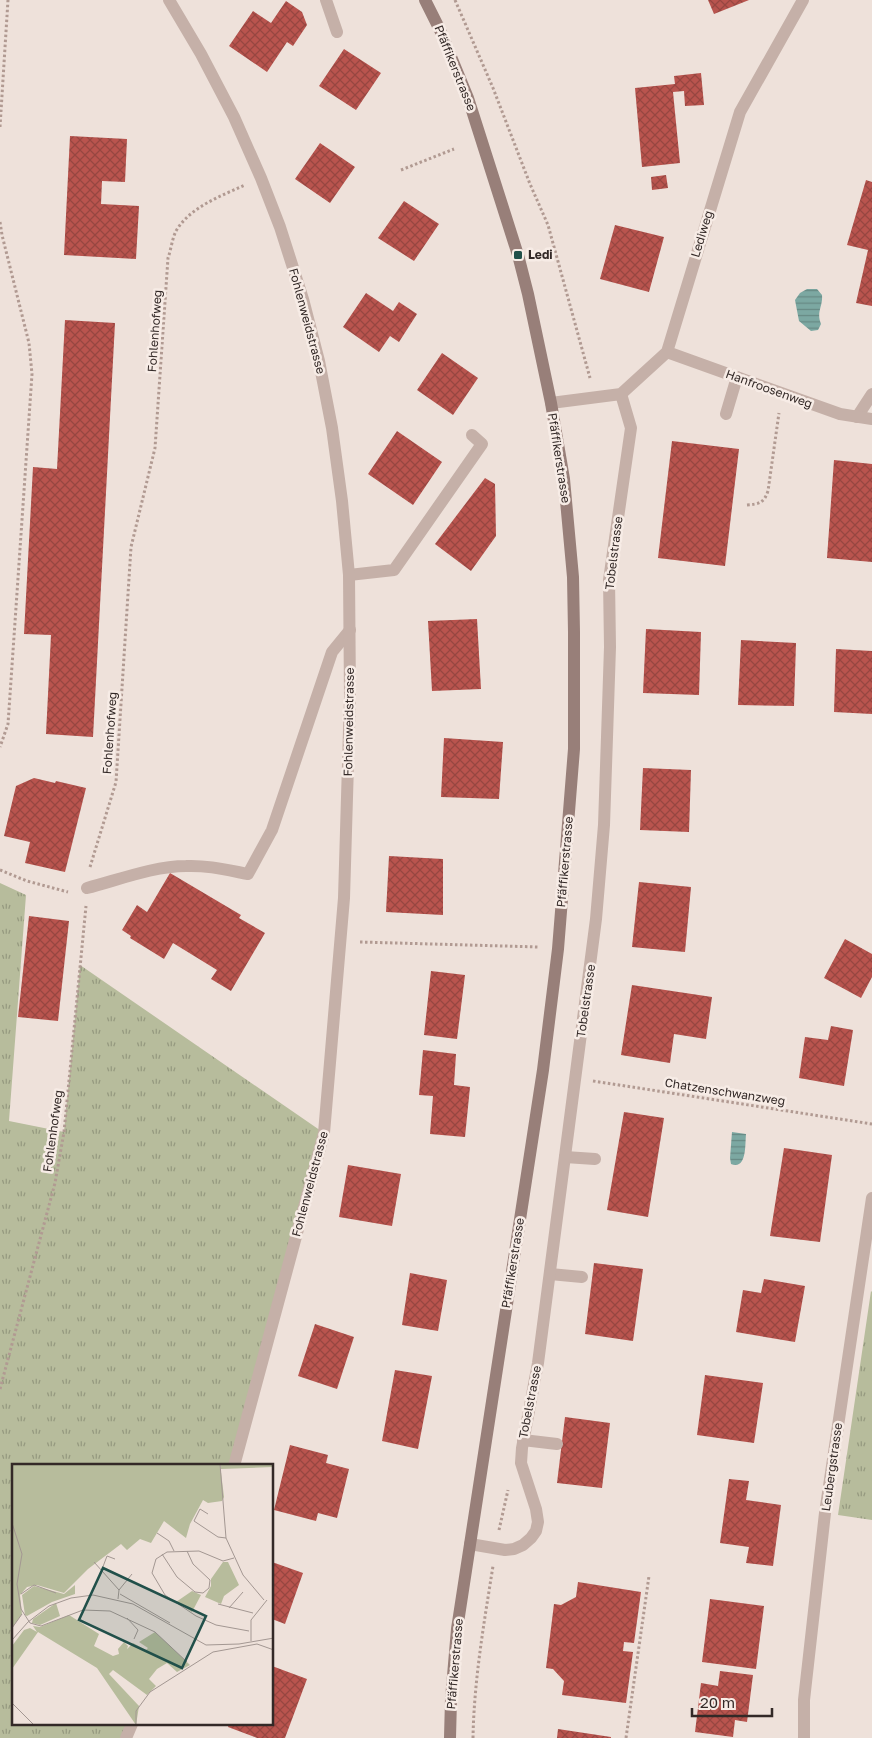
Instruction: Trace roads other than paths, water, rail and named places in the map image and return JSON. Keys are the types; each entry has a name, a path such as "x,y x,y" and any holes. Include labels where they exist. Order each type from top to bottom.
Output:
{"main road":[{"name":"Pfäffikerstrasse","path":"425,0 440,30 468,98 518,255 551,403 564,480 573,577 574,748 558,949 543,1070 457,1629 451,1698 450,1738"}],"street":[{"name":"Fohlenweidstrasse","path":"169,0 201,54 234,117 280,227 303,299 319,361 332,428 349,575 350,697 344,898 324,1133 235,1464"},
{"path":"326,0 337,32"},
{"name":"Lediweg","path":"667,352 740,112 803,0"},
{"path":"551,403 621,394 667,352"},
{"name":"Hanfroosenweg","path":"667,352 840,414 872,419"},
{"path":"726,414 737,377"},
{"name":"Tobelstrasse","path":"470,1544 496,1549 514,1549 523,1545 536,1532 538,1522 536,1509 521,1463 523,1440 538,1362 593,953 604,825 610,647 609,580 631,428 621,394"},
{"path":"857,417 872,394"},
{"path":"349,575 394,570 482,444 472,435"},
{"path":"87,892 161,869 185,866 209,867 248,874 272,830 332,652 350,630"},
{"path":"565,1157 595,1159"},
{"name":"Leubergstrasse","path":"804,1738 804,1700 823,1531 872,1198"},
{"path":"550,1274 582,1277"},
{"path":"523,1440 556,1444"},
{"path":"126,1738 131,1726"}],"water":[{"path":"807,289 817,289 822,295 819,313 821,324 818,330 811,331 799,321 795,300 800,293"},
{"path":"732,1132 746,1134 743,1160 736,1165 731,1164 730,1158"}],"place":[{"name":"Ledi","path":"518,255"}]}
